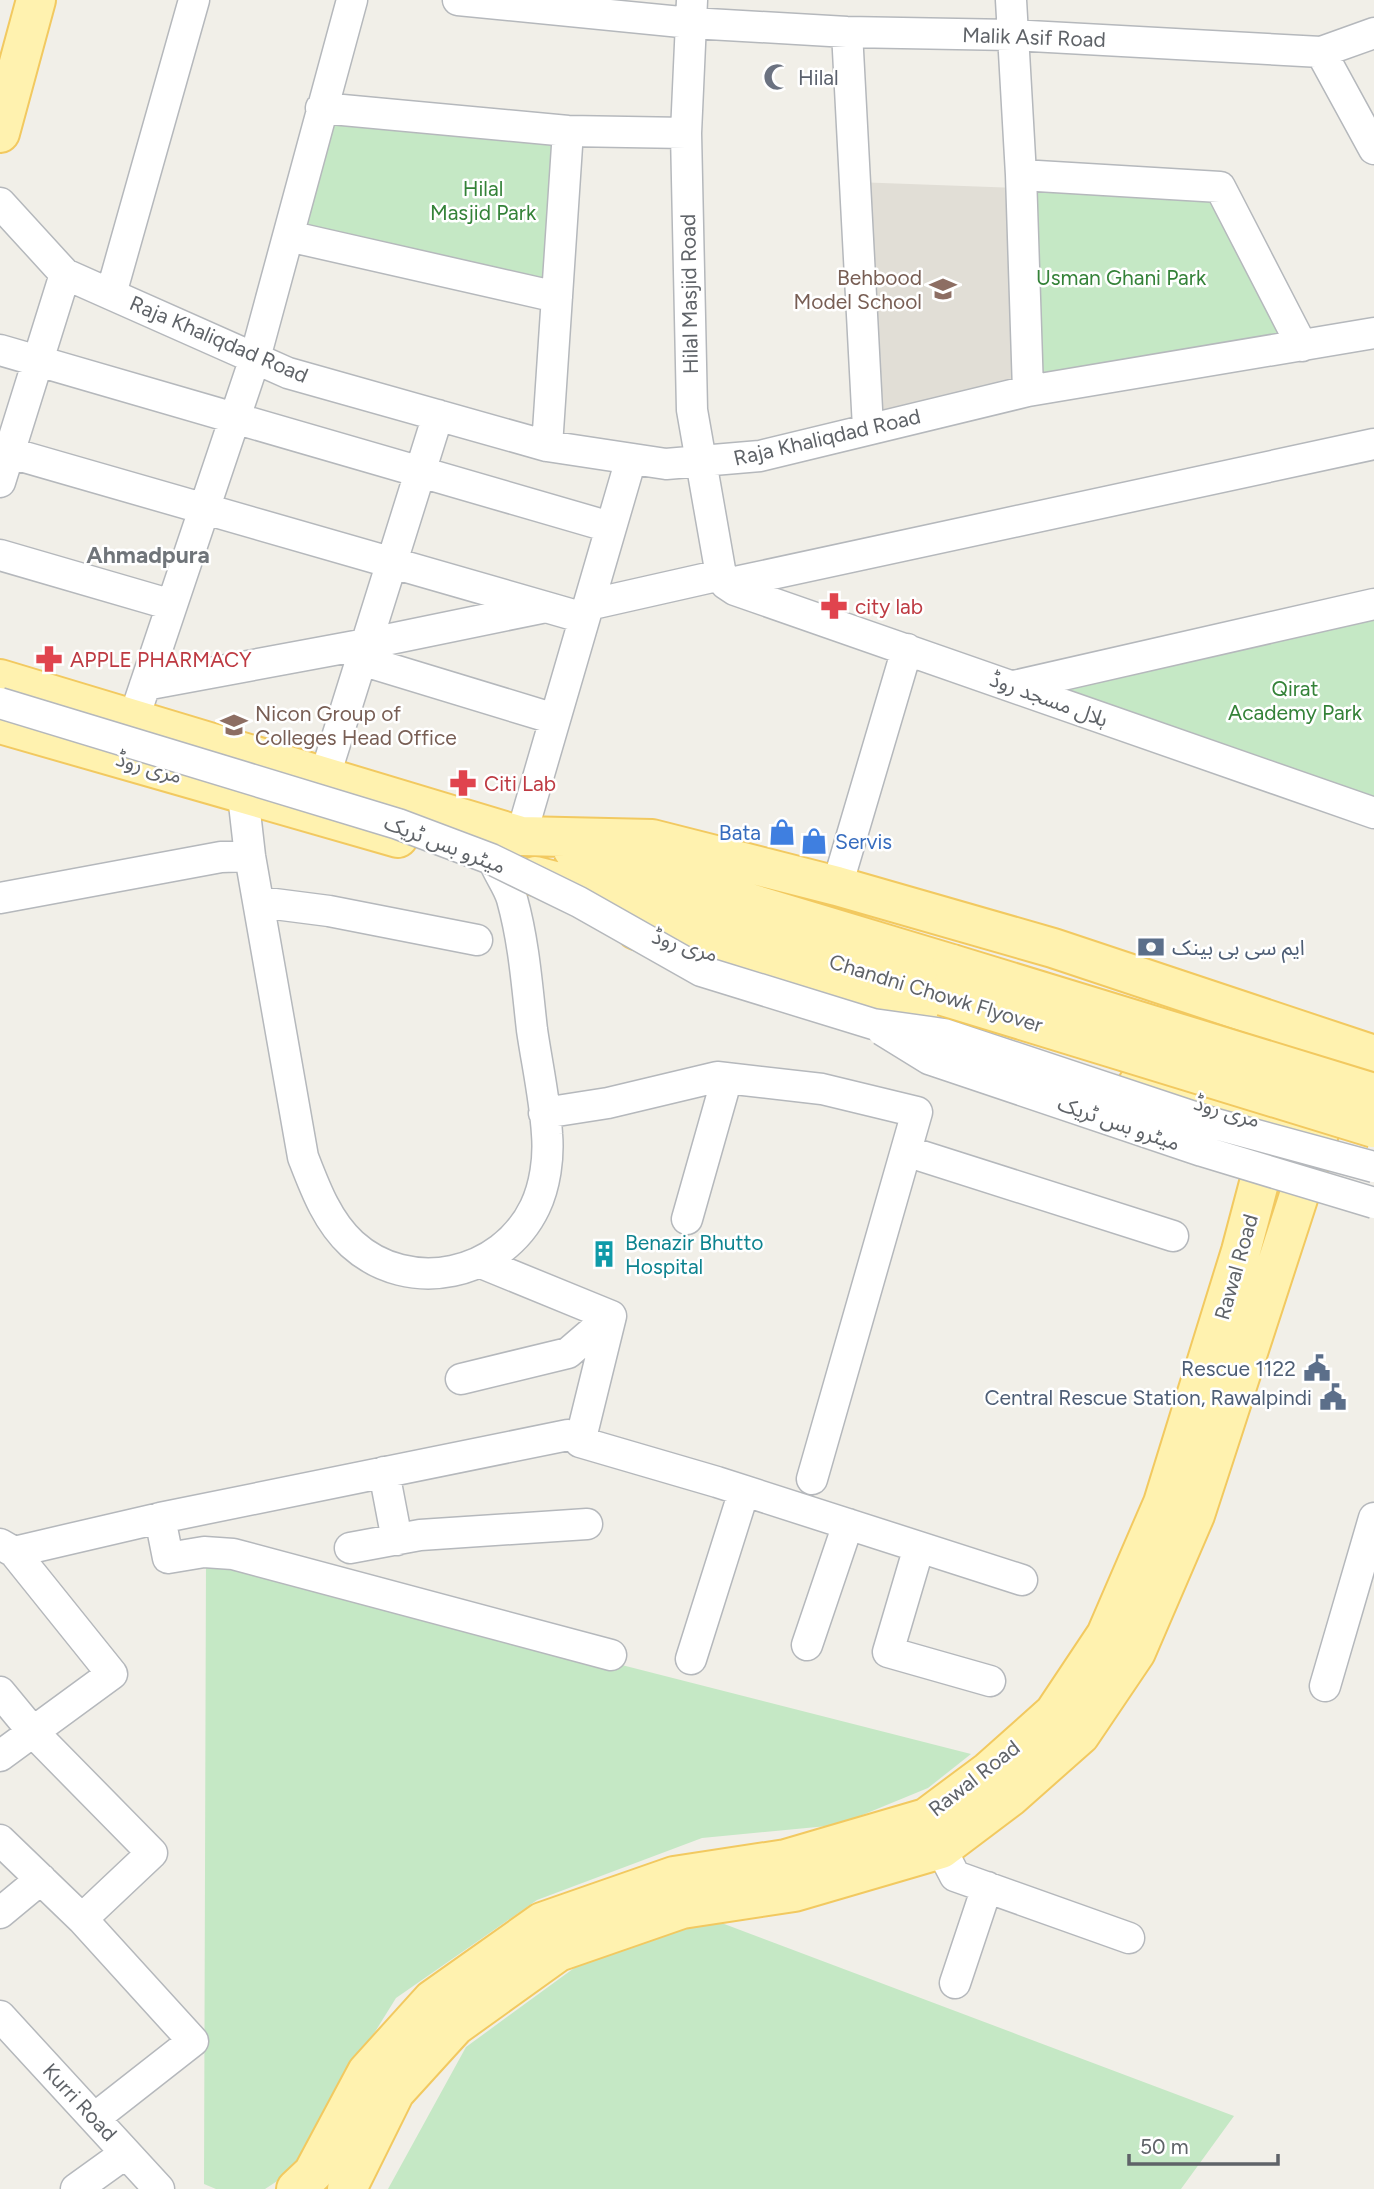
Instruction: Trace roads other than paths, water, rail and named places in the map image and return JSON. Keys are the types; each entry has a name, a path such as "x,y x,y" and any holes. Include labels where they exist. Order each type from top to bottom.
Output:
{"main road":[{"path":"0,133 36,0"},
{"name":"مری روڈ","path":"0,679 521,836 652,839 838,886 1053,948 1358,1050"},
{"name":"مری روڈ","path":"0,724 496,866 566,908 985,1041 1318,1137 1374,1158"},
{"name":"Chandni Chowk Flyover","path":"521,836 659,874 948,980 1374,1128"},
{"name":"Chandni Chowk Flyover","path":"496,866 948,980 1374,1093"},
{"name":"Rawal Road","path":"296,2189 313,2173 367,2072 432,2000 542,1922 674,1876 786,1859 926,1818 989,1770 1054,1713 1106,1636 1163,1503 1241,1251 1299,1032"},
{"name":"Rawal Road","path":"347,2189 395,2092 455,2026 558,1952 682,1909 794,1892 941,1849 1010,1797 1080,1735 1136,1652 1195,1515 1318,1137 1358,1050"},
{"path":"1203,1104 1239,1163 1241,1251"},
{"path":"1290,1223 1321,1198 1374,1168"}],"street":[{"path":"111,294 194,0"},
{"path":"352,0 255,358 142,694 364,652 545,607"},
{"name":"Malik Asif Road","path":"458,0 692,11 847,32 1012,34 1321,52 1374,33"},
{"path":"1011,0 1021,175 1028,391"},
{"name":"Hilal Masjid Road","path":"692,11 686,132 692,410 699,463 723,579"},
{"path":"847,32 868,428"},
{"path":"1321,52 1374,149"},
{"path":"321,108 568,131 686,132"},
{"path":"547,446 568,131"},
{"path":"1021,175 1220,187 1302,346"},
{"name":"Raja Khaliqdad Road","path":"0,203 65,274 288,373 547,446 666,464 760,456 1028,391 1374,333"},
{"path":"288,236 557,297"},
{"path":"0,482 5,451 38,361 65,274"},
{"path":"0,350 610,527"},
{"path":"328,766 438,415"},
{"path":"5,451 545,607 586,611 723,579 1374,444"},
{"path":"521,836 631,459"},
{"path":"0,555 172,605"},
{"name":"ہلال مسجد روڈ","path":"723,579 735,590 1374,813"},
{"path":"1014,686 1374,604"},
{"path":"838,886 907,649"},
{"path":"364,652 555,719"},
{"name":"میٹرو بس ٹریک","path":"0,703 398,824 491,859 579,902 701,971 873,1024 944,1034 1212,1123 1374,1168"},
{"path":"243,795 250,856 303,1157 317,1191 337,1227 367,1255 403,1271 441,1273 489,1258 517,1234 535,1207 544,1182 544,1113 519,928 511,896 496,866"},
{"path":"0,898 221,857 250,856"},
{"path":"259,902 329,911 477,940"},
{"name":"میٹرو بس ٹریک","path":"873,1024 929,1059 1202,1151 1374,1203"},
{"path":"544,1113 608,1103 717,1077 822,1089 917,1112 812,1479"},
{"path":"687,1219 727,1078"},
{"path":"906,1151 1173,1236"},
{"path":"479,1262 611,1316"},
{"path":"461,1379 568,1353 611,1316"},
{"path":"611,1316 580,1443 744,1491 1023,1580"},
{"path":"0,1756 112,1674 7,1548 568,1435"},
{"path":"384,1472 397,1539"},
{"path":"691,1659 744,1491"},
{"path":"160,1518 168,1558 204,1552 233,1554 611,1655"},
{"path":"1325,1686 1374,1518"},
{"path":"349,1548 397,1539 587,1524"},
{"path":"807,1645 848,1524"},
{"path":"919,1547 888,1652 990,1681"},
{"path":"0,1692 33,1732 152,1853 82,1919"},
{"path":"0,1840 82,1919 193,2041 96,2117"},
{"path":"941,1849 955,1876 1129,1938"},
{"path":"0,1913 41,1880"},
{"path":"955,1983 987,1887"},
{"name":"Kurri Road","path":"0,2016 96,2117 159,2189"},
{"path":"76,2189 126,2152"}],"place":[{"name":"Hilal","path":"777,77"},
{"name":"Behbood Model School","path":"943,289"},
{"name":"city lab","path":"834,606"},
{"name":"APPLE PHARMACY","path":"49,659"},
{"name":"Nicon Group of Colleges Head Office","path":"234,725"},
{"name":"Citi Lab","path":"463,783"},
{"name":"Bata","path":"782,832"},
{"name":"Servis","path":"814,841"},
{"name":"ایم سی بی بینک","path":"1151,947"},
{"name":"Benazir Bhutto Hospital","path":"604,1254"},
{"name":"Rescue 1122","path":"1317,1368"},
{"name":"Central Rescue Station, Rawalpindi","path":"1333,1397"}],"district":[{"name":"Ahmadpura","path":"148,555"}],"park label":[{"name":"Hilal Masjid Park","path":"483,200"},
{"name":"Usman Ghani Park","path":"1121,277"},
{"name":"Qirat Academy Park","path":"1295,700"}]}
